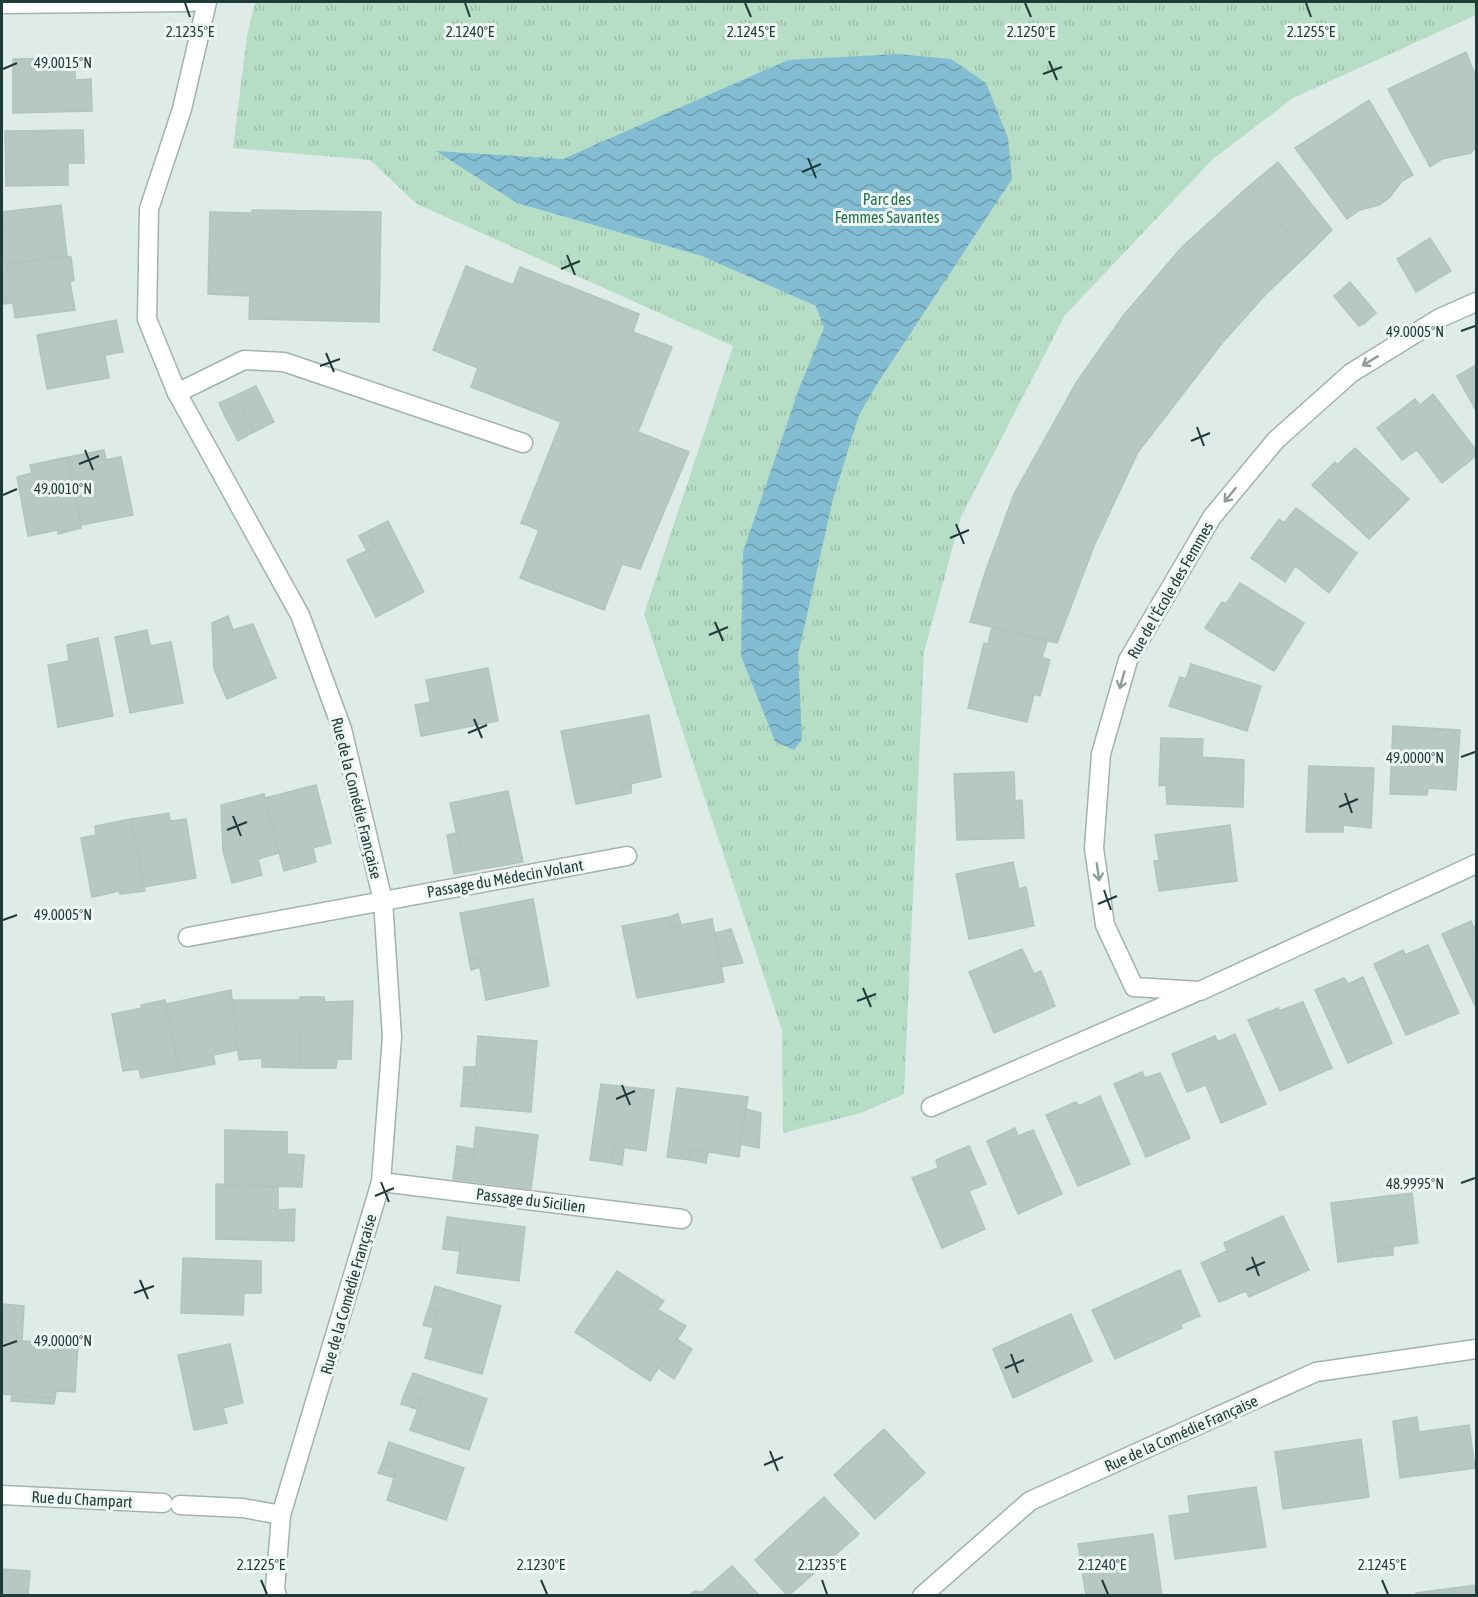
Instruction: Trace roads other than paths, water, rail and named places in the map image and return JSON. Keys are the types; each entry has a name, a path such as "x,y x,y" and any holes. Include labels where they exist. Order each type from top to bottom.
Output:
{"street":[{"path":"2,4 192,2"},
{"name":"Rue de la Comédie Française","path":"207,2 182,109 149,209 147,319 177,393 300,615 342,729 383,901 392,1037 381,1182 281,1515 275,1589 277,1596"},
{"name":"Rue de l'École des Femmes","path":"1476,302 1440,318 1351,373 1276,440 1212,517 1128,660 1101,754 1094,848 1105,925 1134,987 1200,991 1476,864"},
{"path":"177,393 244,360 284,362 523,443"},
{"name":"Passage du Médecin Volant","path":"189,937 627,856"},
{"path":"932,1107 1200,991"},
{"name":"Passage du Sicilien","path":"381,1182 682,1219"},
{"name":"Rue de la Comédie Française","path":"922,1596 1030,1501 1316,1372 1476,1349"},
{"name":"Rue du Champart","path":"2,1495 243,1508 281,1515"}],"water":[{"path":"897,54 951,59 986,83 1008,138 1012,179 859,415 833,499 798,655 802,739 794,750 775,741 741,656 743,552 800,386 824,328 816,306 702,256 517,203 436,151 563,159 788,60"}],"park label":[{"name":"Parc des Femmes Savantes","path":"887,208"}]}
